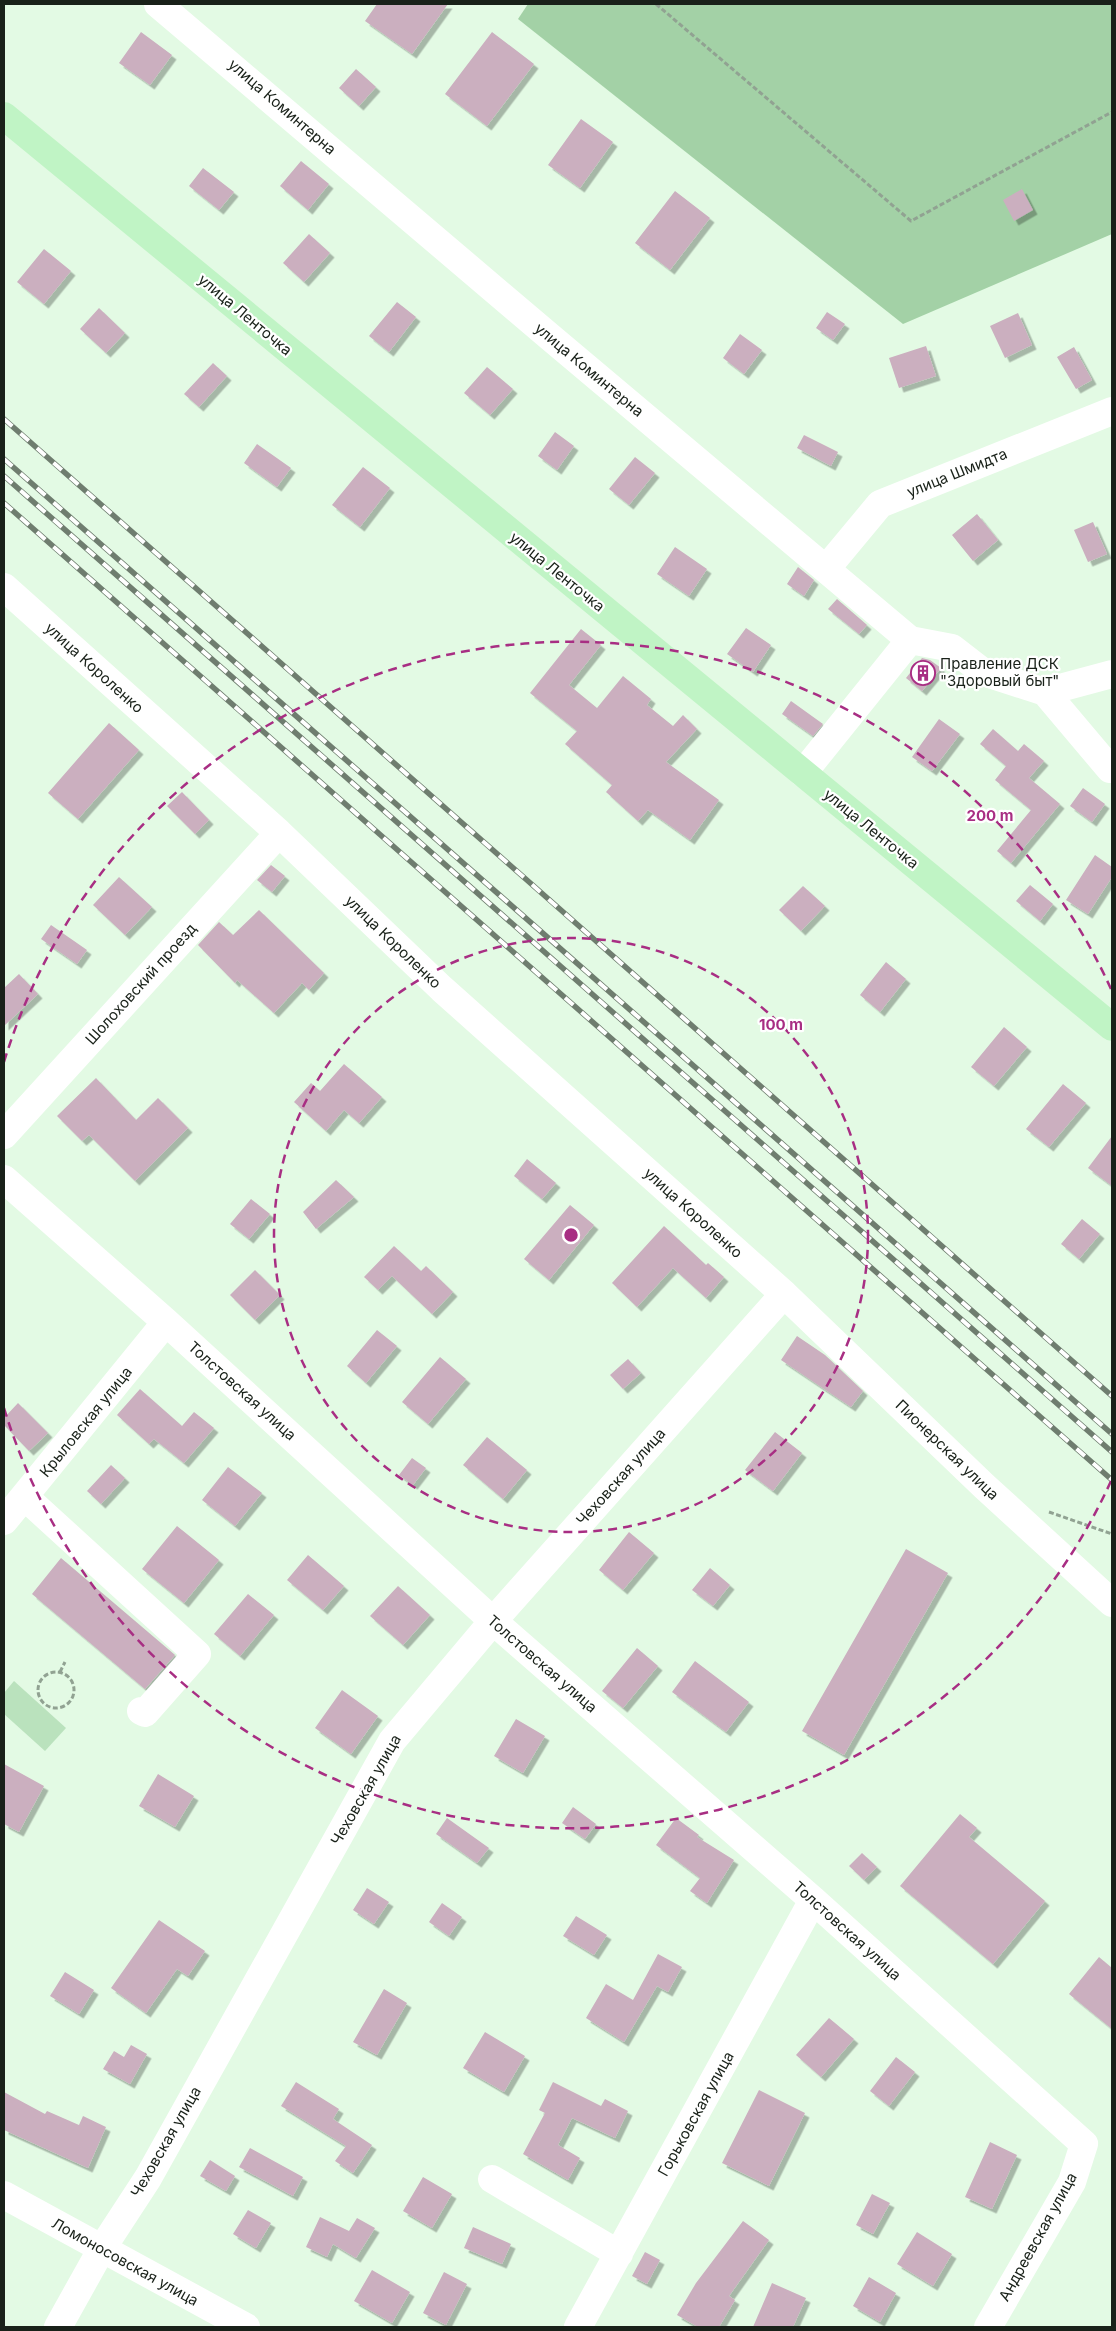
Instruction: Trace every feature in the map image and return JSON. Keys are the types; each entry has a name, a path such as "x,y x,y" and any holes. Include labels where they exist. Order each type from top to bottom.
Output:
{"main road":[{"name":"улица Ленточка","path":"4,116 1112,1027"}],"street":[{"name":"улица Коминтерна","path":"158,4 910,640 952,648 983,672 1045,692"},
{"name":"улица Шмидта","path":"826,569 880,504 1112,411"},
{"name":"улица Короленко","path":"4,587 279,833 442,989 784,1294"},
{"path":"803,773 910,640"},
{"path":"1110,769 1045,692 1112,674"},
{"name":"Шолоховский проезд","path":"4,1135 279,833"},
{"name":"Толстовская улица","path":"4,1179 166,1322 493,1621 813,1900 1084,2144"},
{"name":"Пионерская улица","path":"784,1294 984,1486 1112,1604"},
{"name":"Чеховская улица","path":"58,2327 100,2250 148,2178 392,1741 493,1621 784,1294"},
{"name":"Крыловская улица","path":"5,1531 25,1497 166,1322"},
{"path":"25,1497 197,1654 145,1713 141,1711"},
{"name":"Горьковская улица","path":"578,2327 813,1900"},
{"name":"Андреевская улица","path":"988,2327 1072,2182 1084,2144"},
{"path":"492,2178 618,2254"},
{"name":"Ломоносовская улица","path":"4,2195 100,2250 246,2327"}],"path":[{"path":"656,4 911,222 1112,112"},
{"path":"60,1672 65,1662"},
{"path":"60,1672 71,1679 74,1686 72,1699 63,1707 52,1708 39,1701 40,1681 50,1673 60,1672"}],"green space":[{"path":"528,4 1112,4 1112,234 903,324 518,19"},
{"path":"14,1681 66,1728 45,1751 4,1714 4,1693"}],"building":[{"path":"377,4 448,4 412,54 365,21"},
{"path":"141,32 172,55 150,85 119,63"},
{"path":"492,32 534,64 487,126 445,94"},
{"path":"356,69 376,87 359,106 339,88"},
{"path":"581,119 613,142 580,188 548,165"},
{"path":"301,161 329,184 308,210 280,186"},
{"path":"203,168 234,192 219,210 189,186"},
{"path":"1022,189 1033,210 1014,221 1003,200"},
{"path":"675,191 710,218 670,270 635,243"},
{"path":"309,234 330,253 304,282 283,263"},
{"path":"44,249 71,271 44,304 17,282"},
{"path":"397,302 416,317 389,352 369,336"},
{"path":"99,308 125,333 106,353 80,329"},
{"path":"827,312 845,324 833,340 816,328"},
{"path":"1018,313 1032,345 1005,358 990,326"},
{"path":"740,334 762,350 744,374 723,358"},
{"path":"926,346 936,376 899,388 889,358"},
{"path":"1074,347 1092,380 1076,389 1057,357"},
{"path":"213,363 227,376 199,407 184,394"},
{"path":"487,367 513,389 490,415 464,393"},
{"path":"555,432 574,446 557,470 538,456"},
{"path":"804,435 838,452 831,466 797,448"},
{"path":"257,444 291,468 277,487 244,463"},
{"path":"635,457 655,473 629,505 609,489"},
{"path":"363,467 390,488 360,527 332,505"},
{"path":"977,514 998,540 973,561 952,535"},
{"path":"1093,522 1107,554 1088,562 1074,530"},
{"path":"675,547 707,569 689,596 657,574"},
{"path":"798,567 814,580 804,596 787,584"},
{"path":"837,599 867,625 859,634 828,609"},
{"path":"746,628 771,645 753,672 727,654"},
{"path":"581,629 601,645 569,685 597,708 623,676 651,699 647,705 673,726 683,715 697,729 666,762 719,800 690,840 648,810 638,821 606,792 612,785 565,744 577,731 530,693"},
{"name":"Правление ДСК \"Здоровый быт\"","path":"922,658 930,660 941,668 922,691 906,678"},
{"path":"791,701 823,724 813,736 782,714"},
{"path":"939,719 960,734 932,771 912,757"},
{"path":"109,723 139,750 78,819 48,793"},
{"path":"993,729 1018,751 1024,744 1044,761 1029,778 1060,804 1011,863 997,851 1031,810 995,780 1006,766 980,744"},
{"path":"1083,788 1105,804 1092,822 1070,806"},
{"path":"182,792 209,820 195,834 167,806"},
{"path":"1095,855 1112,867 1112,877 1088,914 1066,900"},
{"path":"271,865 285,876 272,892 257,880"},
{"path":"119,877 152,907 125,935 93,905"},
{"path":"1030,885 1053,904 1040,921 1016,901"},
{"path":"803,886 825,906 801,931 779,910"},
{"path":"259,910 324,973 309,990 302,983 274,1013 237,980 235,983 198,945 219,922 233,935"},
{"path":"51,925 87,950 77,964 41,939"},
{"path":"886,962 906,979 880,1012 860,995"},
{"path":"19,974 38,994 4,1026 4,988"},
{"path":"1004,1027 1027,1047 994,1086 971,1067"},
{"path":"344,1064 382,1097 359,1123 344,1110 326,1131 294,1102 311,1083 320,1091"},
{"path":"96,1078 136,1120 158,1098 188,1128 135,1181 89,1135 82,1141 57,1116"},
{"path":"1063,1084 1086,1103 1049,1147 1026,1129"},
{"path":"1112,1136 1112,1186 1088,1168"},
{"path":"527,1159 556,1183 542,1199 514,1176"},
{"path":"336,1180 354,1197 316,1229 303,1212"},
{"path":"251,1199 270,1214 249,1239 230,1224"},
{"path":"570,1205 594,1225 549,1280 524,1259"},
{"path":"1082,1219 1100,1234 1079,1259 1061,1244"},
{"path":"664,1226 706,1265 708,1263 724,1277 706,1298 673,1268 637,1307 612,1283"},
{"path":"394,1246 421,1271 426,1266 453,1292 432,1314 392,1276 378,1290 364,1277"},
{"path":"255,1270 280,1295 255,1320 230,1295"},
{"path":"377,1330 397,1346 366,1383 347,1366"},
{"path":"797,1336 825,1355 863,1391 851,1407 781,1360"},
{"path":"440,1357 466,1379 428,1424 402,1402"},
{"path":"628,1359 641,1373 623,1389 610,1375"},
{"path":"140,1389 182,1426 194,1412 214,1428 184,1463 154,1439 149,1444 117,1415"},
{"path":"18,1403 48,1433 29,1451 4,1425 4,1418"},
{"path":"775,1432 802,1453 773,1491 745,1470"},
{"path":"487,1437 527,1470 503,1499 463,1465"},
{"path":"412,1458 426,1468 413,1485 399,1475"},
{"path":"111,1465 125,1478 101,1504 87,1491"},
{"path":"228,1467 262,1493 235,1526 202,1500"},
{"path":"177,1526 219,1560 184,1603 142,1569"},
{"path":"629,1532 654,1553 623,1590 599,1570"},
{"path":"906,1549 948,1573 844,1755 802,1731"},
{"path":"308,1555 344,1586 323,1610 287,1580"},
{"path":"61,1558 175,1655 145,1689 32,1594"},
{"path":"710,1568 730,1585 713,1606 692,1590"},
{"path":"398,1586 430,1615 403,1645 370,1616"},
{"path":"248,1594 274,1615 240,1656 214,1634"},
{"path":"637,1648 658,1666 623,1708 602,1691"},
{"path":"695,1661 749,1702 726,1732 672,1692"},
{"path":"342,1690 378,1716 351,1754 315,1728"},
{"path":"516,1719 545,1736 523,1773 494,1756"},
{"path":"4,1764 44,1786 19,1832 4,1824"},
{"path":"158,1774 194,1796 175,1827 139,1806"},
{"path":"573,1807 596,1824 585,1839 562,1823"},
{"path":"960,1814 977,1828 969,1837 1045,1901 993,1964 900,1886"},
{"path":"447,1818 489,1848 477,1863 436,1834"},
{"path":"676,1818 699,1835 697,1837 734,1860 707,1903 690,1891 700,1878 656,1845"},
{"path":"862,1853 877,1867 864,1880 849,1866"},
{"path":"367,1888 389,1902 374,1924 353,1910"},
{"path":"442,1903 462,1917 449,1936 429,1922"},
{"path":"576,1916 607,1935 594,1955 563,1936"},
{"path":"159,1920 205,1951 188,1976 177,1969 146,2013 111,1988"},
{"path":"658,1954 682,1967 668,1992 657,1986 624,2042 586,2018 606,1984 633,2000"},
{"path":"1099,1957 1112,1968 1112,2029 1069,1994"},
{"path":"65,1972 94,1990 79,2014 50,1996"},
{"path":"384,1989 407,2003 377,2055 353,2042"},
{"path":"829,2018 854,2039 821,2077 796,2055"},
{"path":"485,2032 525,2056 504,2092 463,2068"},
{"path":"131,2045 147,2054 130,2084 103,2069 114,2051 124,2057"},
{"path":"896,2057 915,2072 889,2106 870,2091"},
{"path":"296,2082 339,2109 333,2119 372,2145 353,2173 335,2161 346,2146 281,2106"},
{"path":"553,2082 601,2106 605,2099 628,2111 615,2138 572,2118 558,2145 580,2158 568,2180 523,2154 545,2113 539,2110"},
{"path":"759,2090 805,2113 769,2186 722,2163"},
{"path":"4,2092 45,2114 47,2111 79,2125 83,2116 106,2127 88,2168 4,2130"},
{"path":"990,2142 1017,2155 992,2209 965,2197"},
{"path":"250,2148 303,2177 293,2196 239,2167"},
{"path":"210,2160 235,2176 226,2191 200,2176"},
{"path":"423,2177 452,2194 432,2228 403,2211"},
{"path":"872,2194 890,2203 873,2234 856,2225"},
{"path":"248,2210 271,2223 256,2248 233,2234"},
{"path":"320,2217 349,2231 357,2218 375,2228 356,2258 333,2244 327,2257 306,2247"},
{"path":"743,2221 769,2240 729,2296 735,2300 719,2327 698,2327 677,2315 696,2283"},
{"path":"473,2227 511,2244 502,2264 464,2248"},
{"path":"917,2232 952,2254 933,2286 897,2264"},
{"path":"645,2252 660,2260 647,2284 632,2276"},
{"path":"372,2270 410,2292 392,2323 354,2301"},
{"path":"444,2272 467,2284 446,2325 423,2313"},
{"path":"869,2277 896,2293 880,2322 853,2306"},
{"path":"772,2283 806,2298 793,2327 753,2327"}],"railway":[{"path":"4,419 1112,1396"},
{"path":"4,459 1112,1434"},
{"path":"4,476 1112,1452"},
{"path":"4,503 1112,1480"}],"place":[{"name":"Правление ДСК \"Здоровый быт\"","path":"923,673"}]}
